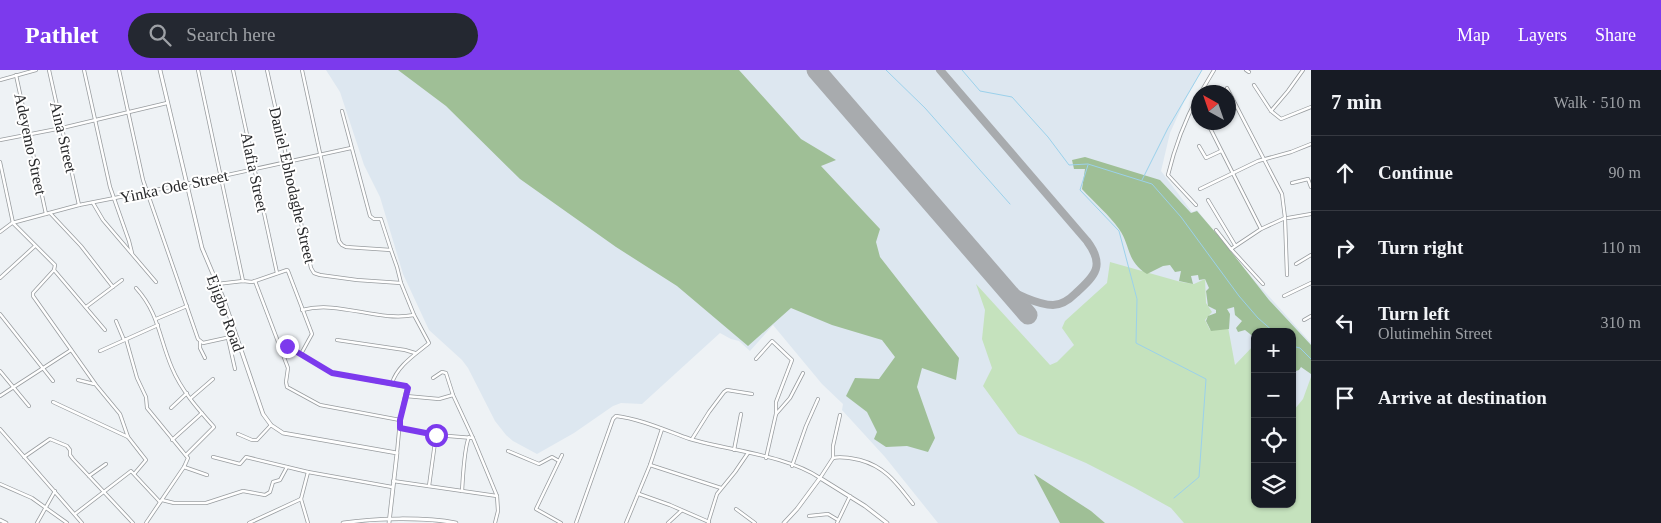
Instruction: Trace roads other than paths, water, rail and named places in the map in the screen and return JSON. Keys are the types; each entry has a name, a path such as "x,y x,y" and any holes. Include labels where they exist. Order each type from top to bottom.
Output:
{"street":[{"path":"0,80 23,72 36,70"},
{"name":"Aina Street","path":"48,70 79,205"},
{"path":"84,70 114,199 132,253"},
{"path":"119,70 147,192 205,358"},
{"name":"Ejigbo Road","path":"160,70 202,248 224,300 263,414 271,426"},
{"path":"198,70 243,281"},
{"name":"Alafia Street","path":"232,70 277,274"},
{"name":"Daniel Ebhodaghe Street","path":"268,70 311,268 314,273 357,280 401,283"},
{"path":"302,70 339,241 346,247 392,250"},
{"path":"1205,85 1214,70"},
{"path":"1246,70 1250,72"},
{"path":"1271,111 1303,70"},
{"name":"Adeyemo Street","path":"16,75 46,214"},
{"path":"1254,85 1277,117 1284,118 1311,107"},
{"path":"0,140 62,128 167,103"},
{"path":"1236,107 1282,194 1287,218 1287,275"},
{"path":"1191,110 1174,149 1168,175 1196,205"},
{"path":"342,111 370,216 374,219 381,219 398,267 401,283 414,315 429,343 415,353 396,372 392,383"},
{"path":"1211,130 1261,229"},
{"path":"1202,188 1258,161 1291,152 1311,144"},
{"path":"1199,146 1206,158 1222,153"},
{"name":"Yinka Ode Street","path":"0,232 13,223 79,205 351,148"},
{"path":"0,162 13,223 55,265 54,270 32,295 120,414 128,437 146,460 135,474"},
{"path":"1292,183 1310,180 1311,187"},
{"path":"1208,200 1235,246"},
{"path":"93,203 103,220 156,282"},
{"path":"50,213 81,246 113,287"},
{"path":"1231,249 1261,229 1287,218 1311,214"},
{"path":"1216,230 1263,284"},
{"path":"0,278 36,246"},
{"path":"1296,264 1311,255"},
{"path":"54,270 105,330"},
{"path":"216,284 255,281 287,270 312,334 301,354"},
{"path":"86,308 122,280"},
{"path":"255,281 288,368 286,385 320,405 400,420"},
{"path":"1284,296 1311,283"},
{"path":"136,288 148,301 156,319 171,367 187,393 214,428 186,455"},
{"path":"156,319 187,306"},
{"path":"302,310 319,306 373,315 400,317 414,315"},
{"path":"0,314 53,381"},
{"path":"1304,320 1311,316"},
{"path":"116,321 146,397 147,408 186,455 188,460 146,523"},
{"path":"100,351 158,325"},
{"path":"200,342 236,336"},
{"path":"228,338 234,369"},
{"path":"337,340 415,353"},
{"path":"756,359 772,341 791,358 792,362 776,402 776,414 766,458"},
{"path":"280,348 287,346 332,373 407,387 400,420 389,522"},
{"path":"0,396 71,350"},
{"path":"0,371 29,406"},
{"path":"433,378 445,372 471,438 497,496 498,511 495,523"},
{"path":"776,414 790,398 802,373"},
{"path":"191,398 212,378"},
{"path":"78,380 96,384"},
{"path":"692,439 705,416 724,392 727,390 752,394"},
{"path":"171,408 187,393"},
{"path":"406,396 439,399 453,394"},
{"path":"792,466 818,399"},
{"path":"53,402 128,437"},
{"path":"172,440 202,414"},
{"path":"734,450 741,414"},
{"path":"784,523 820,478 832,458 840,415"},
{"path":"576,523 613,419 620,417 692,439 807,470 850,496 887,523"},
{"path":"238,434 252,440 257,440 271,426 283,433 397,453"},
{"path":"400,428 436,435 471,438"},
{"path":"0,429 82,523"},
{"path":"626,523 639,494 662,429"},
{"path":"428,486 436,435"},
{"path":"462,491 465,446 471,438"},
{"path":"24,457 50,439 67,446 73,459 133,523"},
{"path":"508,451 539,464 552,457 559,460"},
{"path":"639,494 682,510 708,523 717,494 748,453"},
{"path":"561,523 536,509 562,455"},
{"path":"832,458 842,456 879,467 913,504"},
{"path":"213,457 240,464 246,457 308,472 392,487"},
{"path":"90,476 106,464"},
{"path":"650,465 721,488"},
{"path":"184,467 206,475"},
{"path":"75,514 128,472 135,474 161,501 206,503 243,491 265,495 270,492 272,482 280,480 287,467"},
{"path":"308,472 301,499 308,523"},
{"path":"393,481 497,496"},
{"path":"0,484 32,498 67,523"},
{"path":"37,523 55,491"},
{"path":"809,516 828,514 838,522 850,496"},
{"path":"249,523 301,499"},
{"path":"736,509 755,523"},
{"path":"668,523 682,510"},
{"path":"0,520 6,523"},
{"path":"343,523 358,521 456,523"}],"waterway":[{"path":"886,70 925,108 1010,204"},
{"path":"962,70 980,91 1012,97 1048,137 1069,165 1088,164 1152,184 1181,217 1239,296 1269,328"},
{"path":"1142,180 1168,128 1202,70"},
{"path":"1088,165 1080,190 1119,231 1137,299 1136,343 1206,379 1199,477 1174,498"},
{"path":"1296,347 1300,348 1311,359"}]}
